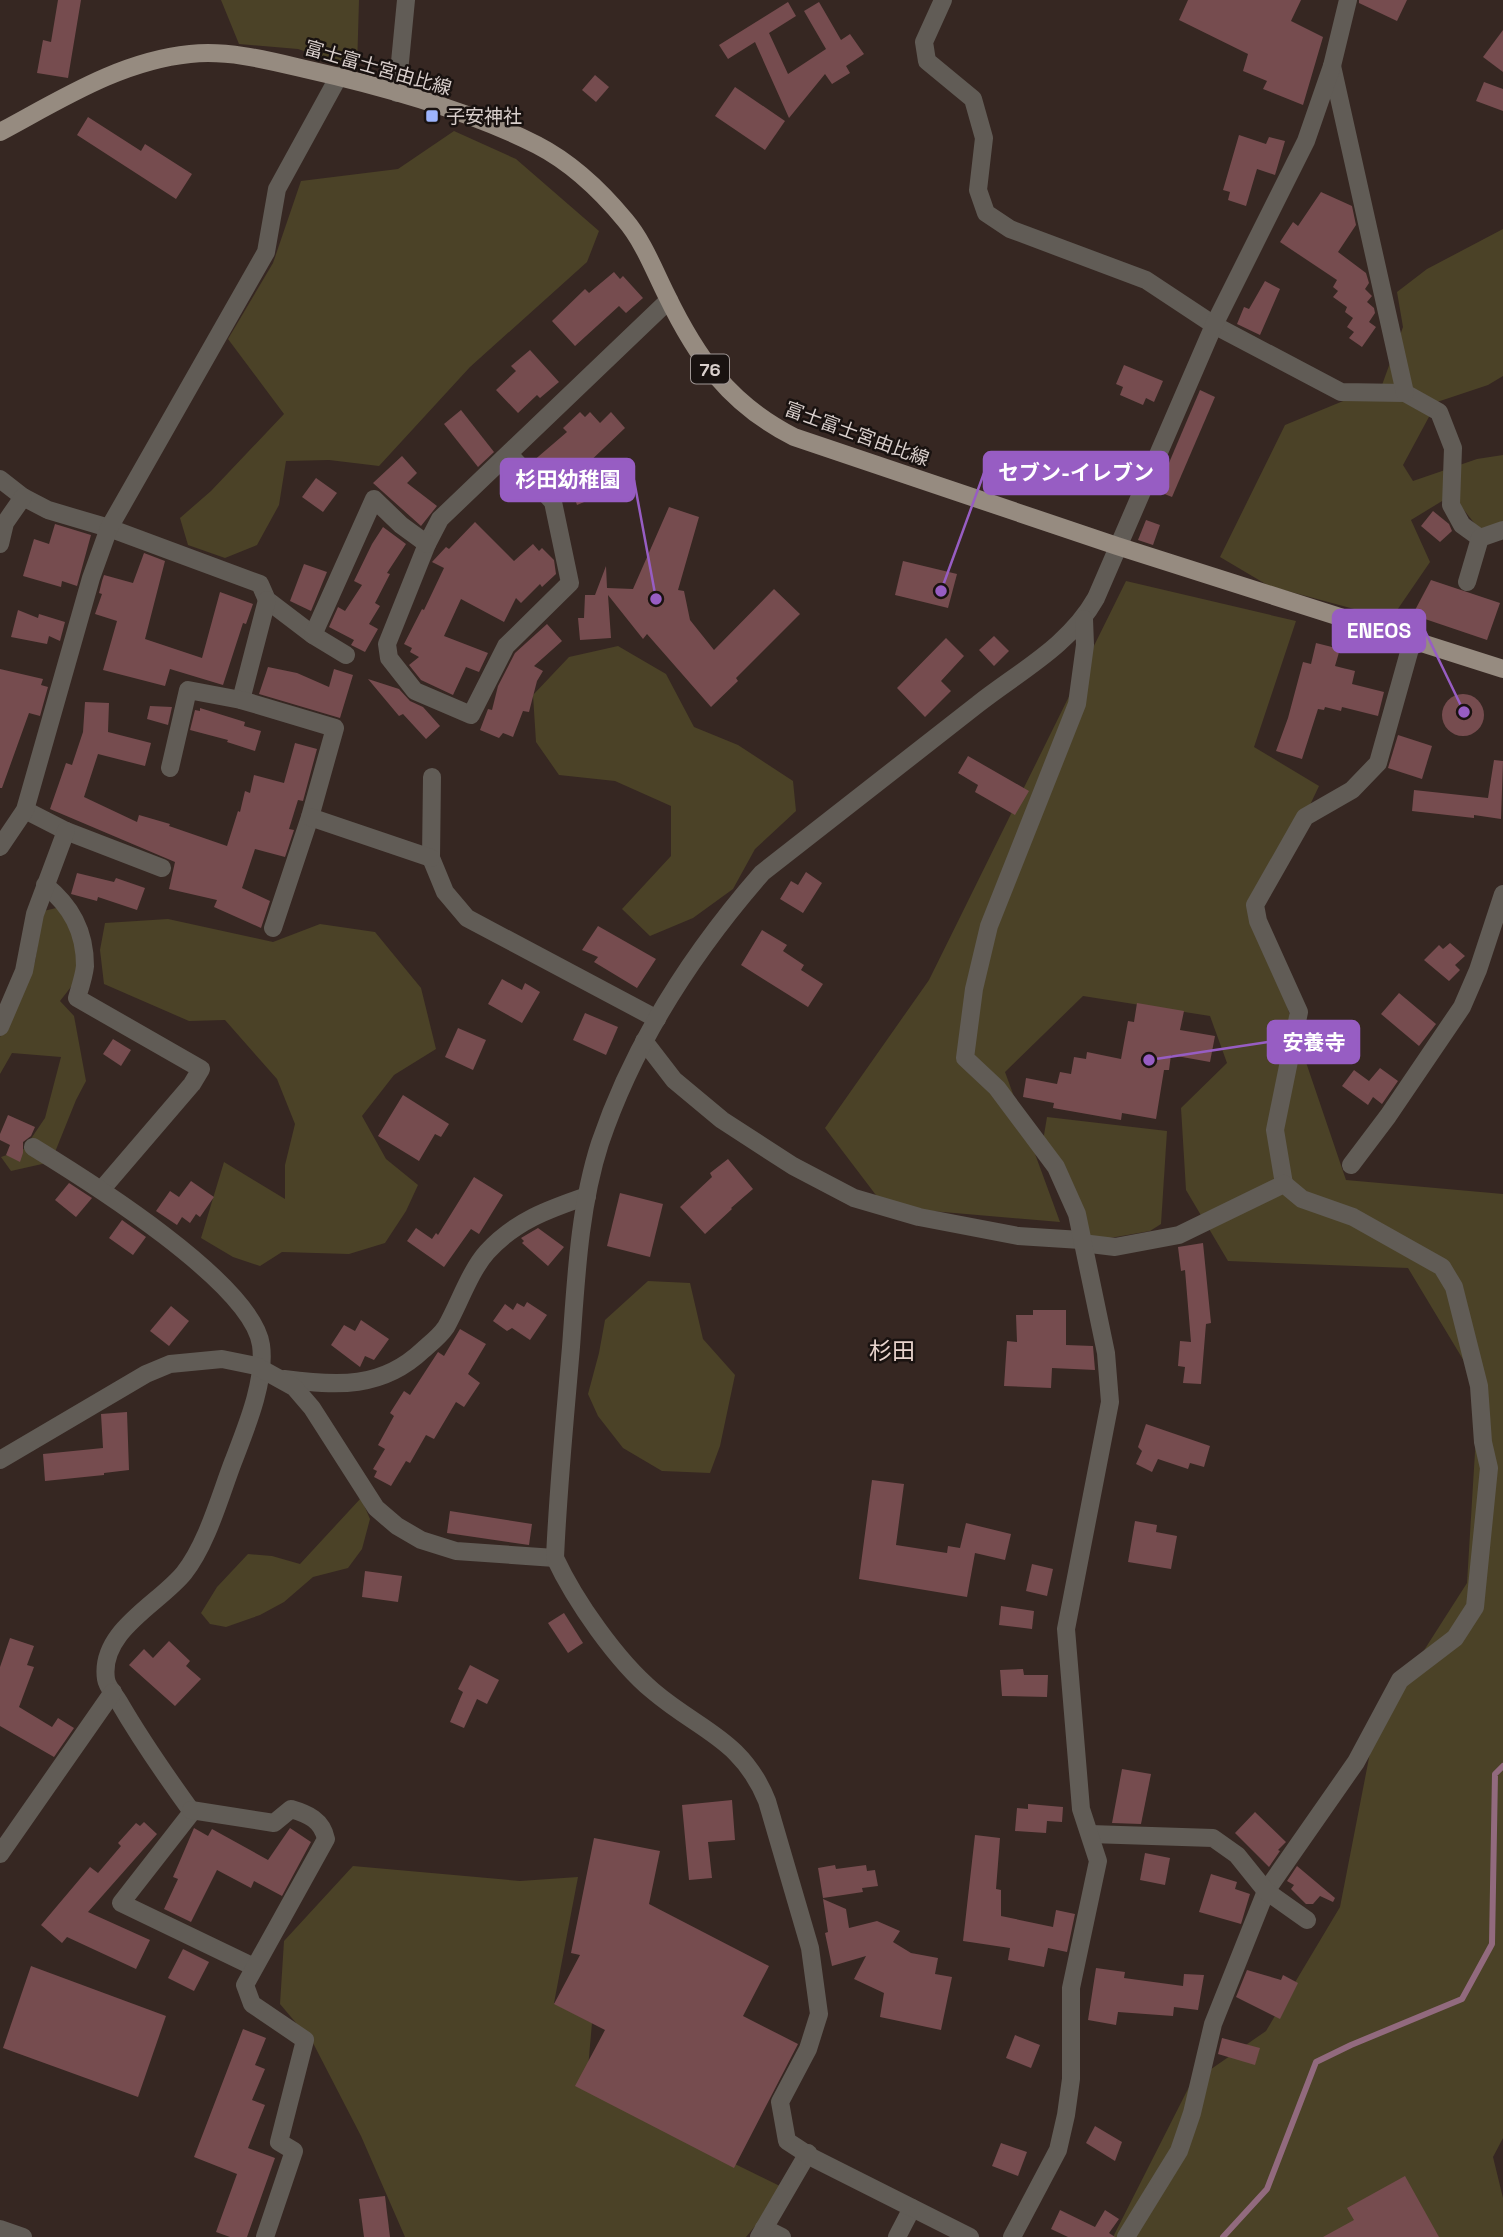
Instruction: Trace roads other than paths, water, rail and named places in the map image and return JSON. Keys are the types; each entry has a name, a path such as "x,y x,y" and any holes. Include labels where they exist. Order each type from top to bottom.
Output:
{"main road":[{"name":"富士富士宮由比線","path":"0,132 98,79 142,63 190,54 245,55 339,76 476,120 538,146 600,191 628,223 683,329 713,373 737,400 767,424 794,438 1117,546 1413,638 1503,669"}],"street":[{"path":"397,93 406,0"},
{"path":"943,0 925,42 927,61 973,99 984,138 978,190 986,214 1010,229 1146,280 1214,325 1341,392 1405,393 1439,412 1453,448 1451,505 1462,525 1480,538"},
{"path":"970,2237 813,2158 787,2141 780,2102 808,2049 819,2014 810,1948 767,1801 758,1780 732,1746 670,1705 627,1666 569,1589 555,1558 578,1264 587,1196 600,1145 644,1041 705,942 762,873 992,693 1062,643 1084,619 1096,598 1214,325 1306,141 1332,66 1348,0"},
{"path":"1332,66 1405,393"},
{"path":"0,846 25,810 91,578 109,528 266,252 277,189 339,76"},
{"path":"509,454 553,502 570,583 506,646 471,715 415,691 389,658 387,644 427,544 440,519 669,300"},
{"path":"0,479 23,497 48,510 109,528 260,584 267,600 313,635 346,655"},
{"path":"0,544 5,523 23,497"},
{"path":"313,635 374,499 401,525 427,544"},
{"path":"1480,538 1503,530"},
{"path":"1467,582 1480,538"},
{"path":"241,700 267,600"},
{"path":"1012,2237 1058,2150 1071,2079 1070,1988 1098,1861 1081,1809 1066,1629 1110,1402 1110,1388 1106,1353 1077,1214 1056,1167 997,1088 965,1058 974,989 989,926 1077,704 1086,645 1084,619"},
{"path":"1126,2237 1179,2151 1192,2113 1213,2024 1266,1891 1356,1762 1400,1680 1455,1638 1475,1607 1489,1468 1483,1442 1479,1386 1454,1287 1441,1267 1353,1217 1302,1199 1284,1184 1275,1130 1299,1012 1258,920 1255,905 1305,817 1352,790 1378,764 1413,638"},
{"path":"170,768 188,690 241,700 335,729 274,928"},
{"path":"432,777 431,858 444,892 467,918 657,1019"},
{"path":"25,810 66,831 162,868"},
{"path":"310,817 431,858"},
{"path":"0,1027 24,971 35,914 66,831"},
{"path":"45,885 63,900 79,927 85,966 77,998 201,1069 192,1084 102,1189"},
{"path":"1351,1165 1388,1116 1462,1007 1478,970 1503,894"},
{"path":"644,1041 674,1080 722,1120 793,1166 854,1198 919,1217 1018,1236 1115,1247 1179,1235 1284,1184"},
{"path":"33,1147 102,1189 220,1281 250,1319 270,1374 204,1537 184,1572 153,1600 112,1644 106,1664 106,1681 191,1810 274,1824 291,1808 310,1815 324,1829 326,1839 245,1985 252,2004 305,2040 279,2142 294,2151 265,2237"},
{"path":"270,1374 325,1385 385,1377 412,1360 444,1330 484,1255 506,1233 539,1213 587,1196"},
{"path":"0,1460 146,1374 170,1364 222,1359 256,1366 294,1387 312,1408 376,1508 397,1526 421,1540 456,1551 555,1558"},
{"path":"0,1854 113,1692"},
{"path":"191,1810 121,1903 254,1967"},
{"path":"1090,1834 1213,1838 1237,1855 1266,1891 1307,1920"},
{"path":"782,2237 761,2232 808,2153"},
{"path":"897,2237 912,2208"},
{"path":"0,2229 23,2237"}],"waterway":[{"path":"1223,2237 1267,2189 1316,2062 1462,1999 1492,1944 1495,1774 1503,1766"}],"place":[{"name":"子安神社","path":"432,116"},
{"name":"セブン-イレブン","path":"941,591"},
{"name":"杉田幼稚園","path":"656,599"},
{"name":"ENEOS","path":"1464,712"},
{"name":"安養寺","path":"1149,1060"}],"district":[{"name":"杉田","path":"892,1351"}]}
